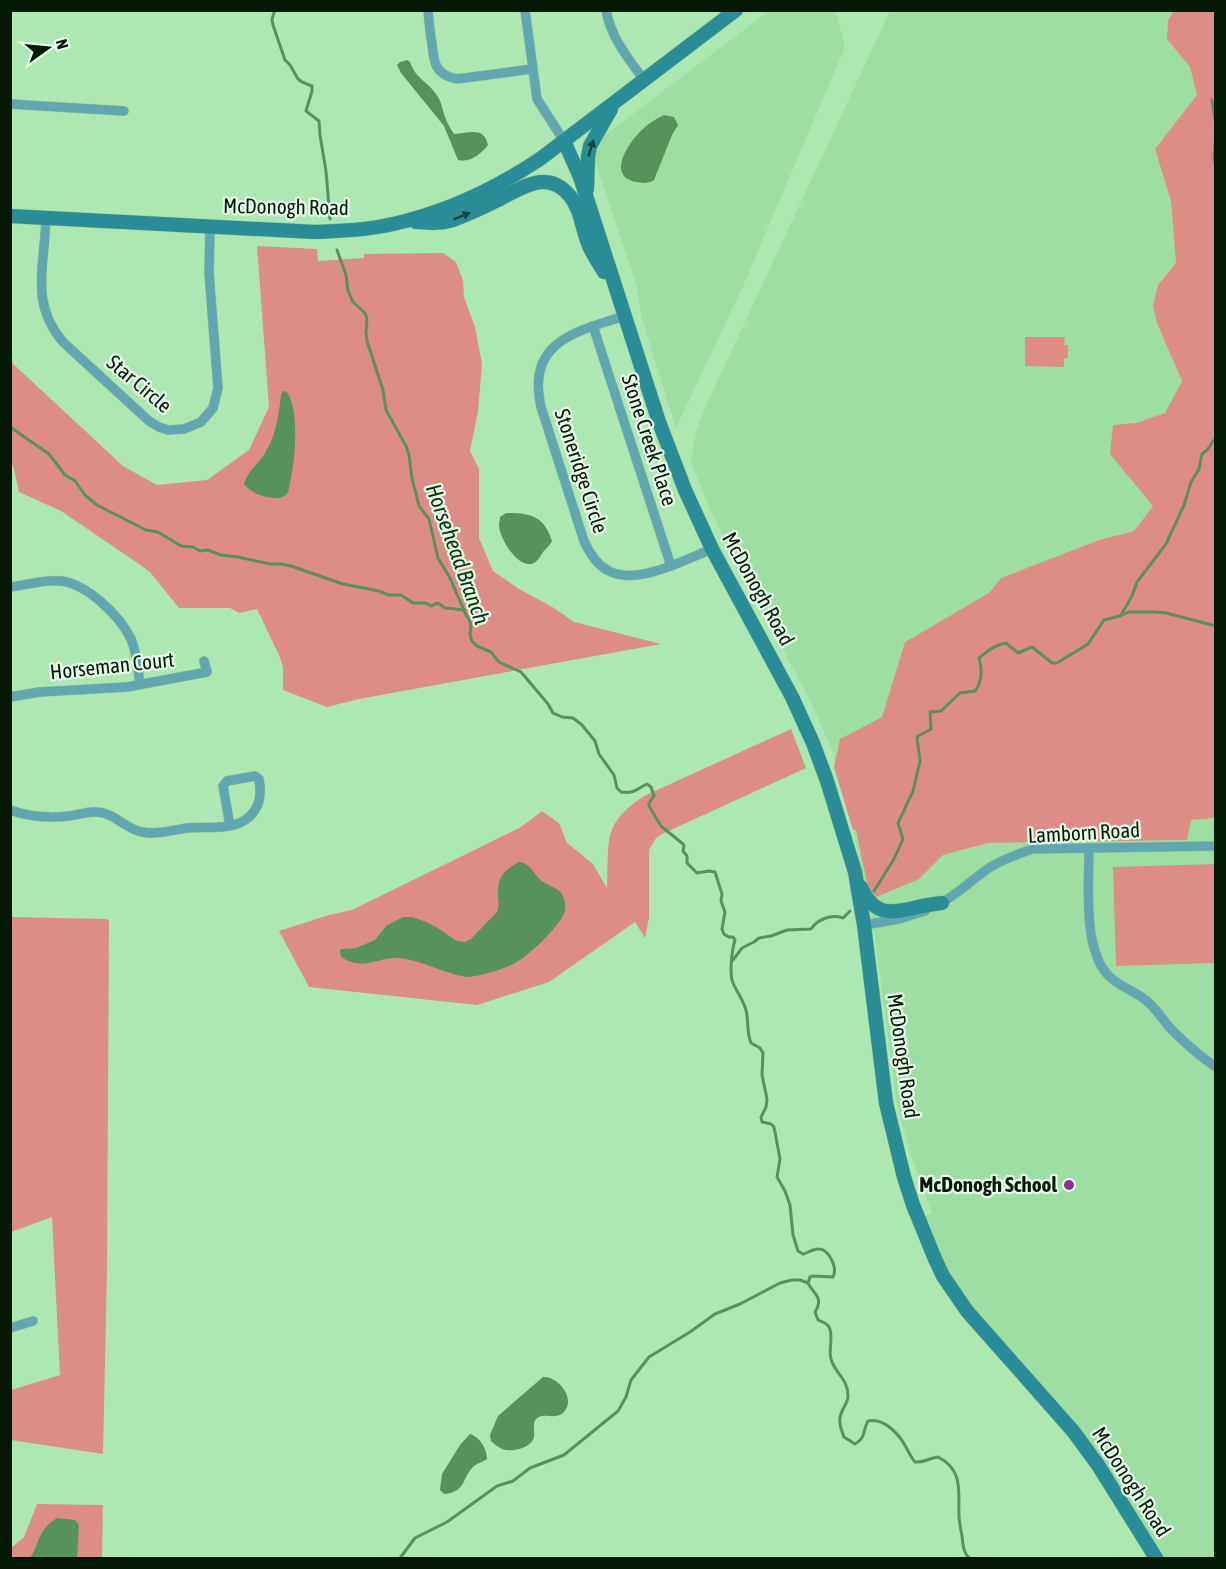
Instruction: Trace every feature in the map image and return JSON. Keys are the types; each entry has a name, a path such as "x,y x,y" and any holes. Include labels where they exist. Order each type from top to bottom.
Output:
{"main road":[{"path":"564,141 736,10"},
{"path":"587,200 590,146 615,102"},
{"name":"McDonogh Road","path":"10,216 210,228 315,232 352,230 405,221 444,210 491,189 540,159 564,141 580,177 673,461 712,549 773,659 803,719 827,781 855,872 864,925 882,1077 890,1119 910,1196 934,1259 967,1311 1086,1448 1124,1504 1156,1558"},
{"path":"405,221 438,224 489,205 529,184 549,183 563,189 574,201 589,247 617,294"},
{"path":"855,872 868,900 882,911 899,912 942,903"}],"street":[{"path":"428,10 435,64 448,77 457,79 532,69"},
{"path":"525,10 537,99 564,141"},
{"path":"606,10 615,37 644,80"},
{"path":"10,104 124,111"},
{"name":"Star Circle","path":"46,218 41,288 45,311 56,334 149,421 159,427 176,430 192,427 201,422 213,408 216,398 217,378 209,273 210,228"},
{"name":"Stoneridge Circle","path":"624,316 571,334 557,343 541,366 538,381 541,407 590,553 608,571 632,576 671,566 712,549"},
{"name":"Stone Creek Place","path":"593,326 671,566"},
{"path":"10,587 52,580 64,581 86,590 126,630 135,651 140,684"},
{"name":"Horseman Court","path":"10,697 68,689 110,689 207,672 204,661"},
{"path":"10,810 34,816 55,817 97,812 107,814 124,825 143,832 230,826 246,820 256,809 260,801 260,793 259,780 255,776 227,781 222,786 230,826"},
{"name":"Lamborn Road","path":"864,925 914,915 942,903 991,867 1013,855 1032,849 1215,846"},
{"path":"1089,849 1091,934 1093,948 1100,964 1109,977 1148,1001 1182,1040 1215,1067"},
{"path":"10,1328 33,1321"}],"shaded area":[{"path":"769,11 836,11 845,47 744,284 676,428 641,315 637,286 597,167 596,150 605,135"},
{"path":"890,11 1174,11 1168,20 1167,39 1190,67 1197,95 1155,149 1171,201 1176,263 1158,285 1157,323 1182,381 1165,413 1136,423 1110,454 1153,505 1134,531 1099,540 1001,578 989,593 905,642 882,717 840,739 834,767 834,755 812,704 712,514 691,462 695,436 704,410"},
{"path":"1174,11 1215,11 1215,817 1191,820 1187,840 988,843 943,855 919,879 874,898 867,883 856,830 853,830 834,767 840,739 882,717 905,642 989,593 1001,578 1099,540 1134,531 1153,506 1110,454 1113,425 1136,423 1165,413 1182,381 1157,323 1153,306 1158,285 1176,263 1171,201 1155,149 1197,95 1190,67 1167,39 1168,20"},
{"path":"407,60 418,76 438,97 454,134 475,132 483,135 488,145 479,154 471,159 458,160 444,126 401,73 397,65"},
{"path":"664,115 674,117 678,125 654,180 643,183 628,179 621,168 625,153 644,128"},
{"path":"257,246 317,249 318,261 364,258 364,254 443,253 456,262 463,281 464,297 475,327 482,364 478,411 470,451 479,469 479,538 493,571 574,622 661,644 359,699 327,707 283,690 283,667 257,609 239,613 230,608 179,608 150,572 139,564 61,511 19,492 13,465 11,466 10,361 123,466 157,485 207,480 249,450 269,407"},
{"path":"1025,337 1065,337 1064,345 1068,345 1068,358 1064,359 1064,367 1025,366"},
{"path":"283,391 287,392 294,411 293,462 288,492 281,497 273,498 254,492 244,484 272,439"},
{"path":"506,513 529,515 541,521 549,533 552,541 534,563 522,562 507,546 499,526 500,517"},
{"path":"791,729 806,768 656,838 649,850 649,918 645,938 635,922 549,982 477,1005 309,987 279,931 352,910 521,827 542,811 559,823 567,843 593,864 607,888 610,836 620,816 630,806 644,796"},
{"name":"McDonogh School","path":"1215,817 1215,1558 1161,1558 1152,1543 949,1276 923,1217 932,1213 911,1156 897,1104 874,931 871,931 865,886 853,830 856,830 867,883 874,897 919,879 943,855 988,843 1186,840 1191,820"},
{"path":"519,862 527,865 543,882 562,894 565,908 563,916 548,935 526,956 513,964 469,977 398,958 364,964 341,957 341,949 356,948 375,940 386,926 403,917 412,917 426,922 457,941 465,942 471,939 497,912 500,880 508,869"},
{"path":"1215,864 1215,963 1116,966 1113,867"},
{"path":"11,917 107,919 109,921 107,1269 103,1454 11,1440 11,1390 60,1375 52,1217 11,1232"},
{"path":"543,1377 555,1380 564,1390 568,1402 567,1408 560,1415 542,1416 536,1419 534,1437 525,1447 506,1450 499,1447 491,1441 490,1435 498,1416"},
{"path":"470,1434 482,1444 487,1459 476,1464 469,1471 460,1487 451,1493 444,1494 440,1490 442,1474 460,1445"},
{"path":"37,1504 103,1505 102,1558 11,1558 10,1549 24,1537"},
{"path":"57,1518 75,1520 79,1525 77,1558 30,1558 46,1527"}],"waterway":[{"name":"Horsehead Branch","path":"275,10 273,25 285,60 298,79 312,86 306,111 319,121 330,219"},
{"path":"1212,100 1216,126"},
{"path":"1216,132 1214,159 1216,168"},
{"name":"Horsehead Branch","path":"337,250 346,275 348,291 353,302 365,313 367,319 367,341 383,390 386,410 406,446 419,506 429,519 438,558 470,621 472,641 477,646 491,652 499,662 521,672 553,713 573,718 582,725 595,741 599,754 614,775 617,788 621,792 632,792 647,784 651,787 654,796 649,806 661,826 683,844 687,863 697,873 715,872 725,912 722,929 724,934 735,940 731,962 733,983 746,1010 751,1043 760,1048 763,1053 762,1075 767,1099 761,1117 762,1122 774,1127 780,1159 777,1177 790,1205 793,1235 798,1251 803,1254 818,1249 822,1250 833,1263 833,1277 813,1276 810,1277 808,1283 818,1299 819,1303 815,1312 818,1320 829,1327 830,1355 833,1364 846,1385 848,1398 840,1419 844,1437 855,1444 863,1436 868,1421 874,1420 886,1424 896,1433 915,1462 938,1457 946,1462 952,1468 958,1482 960,1524 964,1548 969,1558"},
{"path":"10,427 49,454 65,475 75,481 85,495 97,505 146,530 158,532 181,546 291,566 343,584 389,595 401,595 413,603 426,603 431,606 438,603 445,608 464,610"},
{"path":"1121,615 1137,582 1166,544 1184,505 1191,482 1199,469 1202,454 1216,437"},
{"path":"874,891 894,859 903,839 898,823 913,791 920,761 917,737 931,729 930,712 941,711 960,693 975,691 981,675 979,658 985,653 1006,643 1018,653 1032,647 1052,663 1057,663 1088,644 1104,620 1129,612 1166,613 1216,626"},
{"path":"733,960 742,948 759,938 787,930 811,929 821,920 829,917 843,918 850,911"},
{"path":"400,1558 415,1538 447,1522 497,1486 513,1481 530,1468 564,1455 618,1411 626,1397 631,1380 649,1357 715,1314 780,1283 792,1280 808,1283"}],"place":[{"name":"McDonogh School","path":"1069,1185"}]}
